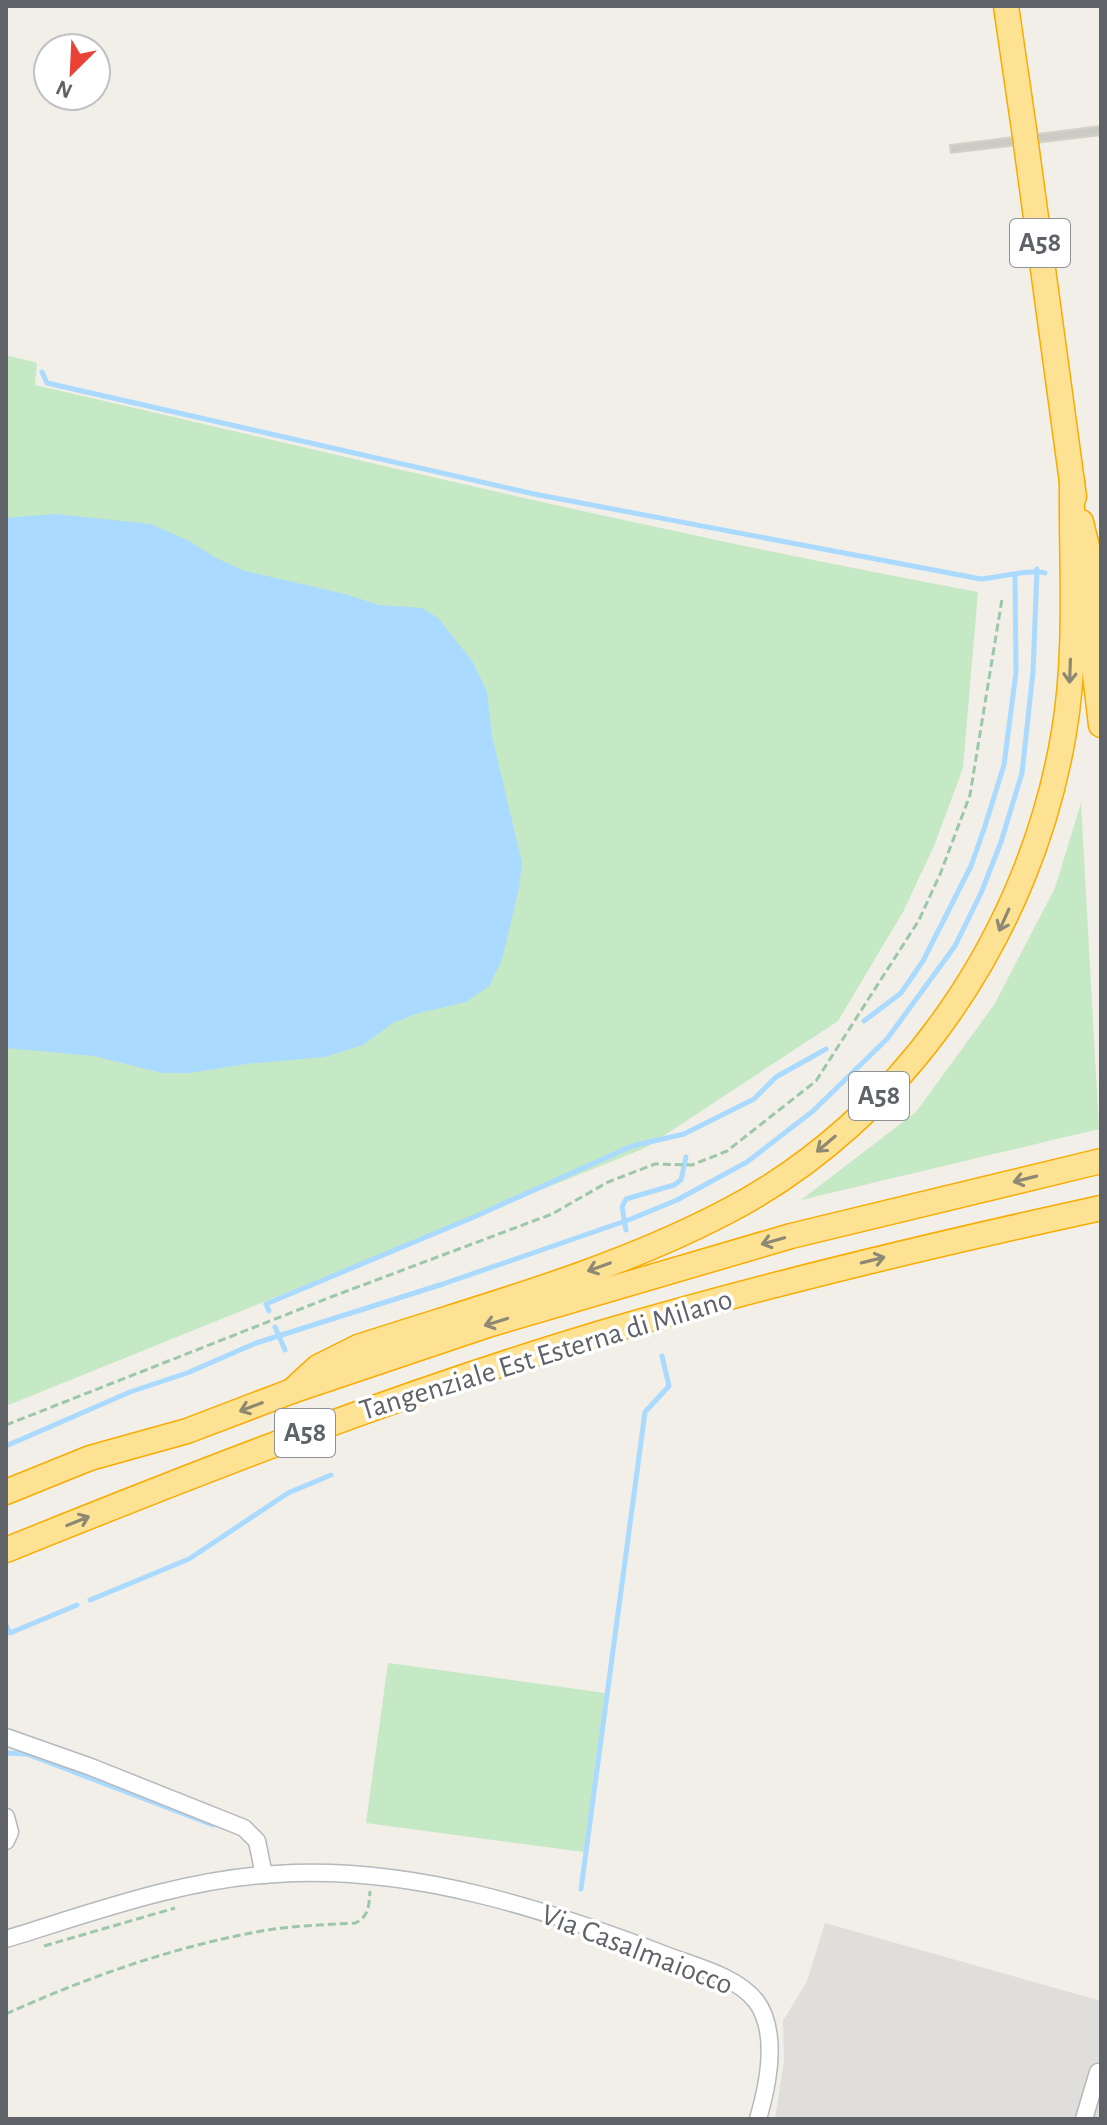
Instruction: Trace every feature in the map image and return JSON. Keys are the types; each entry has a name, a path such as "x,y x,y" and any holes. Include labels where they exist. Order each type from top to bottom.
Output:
{"highway":[{"name":"A58","path":"1006,6 1072,481 1101,725"},
{"name":"A58","path":"1072,481 1101,605"},
{"name":"A58","path":"292,1391 318,1367 347,1352 608,1263 673,1238 726,1212 771,1186 820,1149 864,1111 903,1071 941,1026 998,933 1044,819 1059,764 1070,690 1072,481"},
{"name":"Tangenziale Est Esterna di Milano","path":"6,1492 90,1458 187,1431 292,1391 491,1324 791,1236 1101,1161"},
{"name":"Tangenziale Est Esterna di Milano","path":"6,1550 213,1468 442,1384 624,1326 787,1281 1101,1208"},
{"name":"A58","path":"943,1243 1101,1223"}],"street":[{"path":"6,1737 244,1828 257,1841 264,1875"},
{"path":"6,1817 10,1832 6,1841"},
{"name":"Via Casalmaiocco","path":"6,1939 171,1890 264,1875 313,1872 371,1875 491,1898 627,1940 723,1978 751,1995 763,2012 769,2041 766,2080 758,2119"},
{"path":"1084,2119 1098,2072"}],"path":[{"path":"6,1425 552,1214 608,1182 655,1164 692,1165 727,1151 816,1081 919,920 941,872 970,795 1002,599"},
{"path":"6,2014 63,1989 197,1946 251,1933 363,1920 368,1912 371,1875"},
{"path":"360,1892 370,1893"},
{"path":"34,1949 184,1906"}],"shaded area":[{"path":"825,1923 1101,2001 1101,2119 775,2119 784,2061 783,2021 807,1981"}],"green space":[{"path":"6,355 37,363 35,385 624,520 978,592 963,768 934,846 903,912 838,1021 645,1148 6,1406"},
{"path":"1081,803 1099,1129 801,1200 916,1112 994,1005 1055,888"},
{"path":"388,1663 605,1693 584,1852 366,1823"}],"water":[{"path":"55,514 151,524 245,571 379,605 422,608 438,618 472,661 487,691 492,736 522,863 502,960 489,986 466,1002 419,1013 393,1023 363,1045 325,1057 190,1073 162,1073 94,1056 6,1048 6,518"}],"building":[{"path":"1101,126 1101,135 951,153 950,145"}],"waterway":[{"path":"42,372 47,383 534,494 981,579 1024,572 1045,573"},
{"path":"6,1446 130,1392 187,1373 256,1343 443,1284 677,1200 747,1162 813,1111 887,1039 955,946 981,893 1001,842 1022,773 1033,672 1037,569"},
{"path":"864,1021 901,993 923,961 971,866 985,826 1004,765 1016,672 1015,576"},
{"path":"269,1311 266,1304 474,1217 632,1146 684,1134 754,1099 776,1077 826,1049"},
{"path":"626,1230 622,1207 626,1199 674,1185 681,1180 686,1157"},
{"path":"275,1327 285,1350"},
{"path":"581,1889 645,1412 669,1386 662,1356"},
{"path":"90,1600 189,1559 288,1493 331,1475"},
{"path":"6,1625 10,1633 77,1605"},
{"path":"6,1753 27,1754 213,1825"}]}
